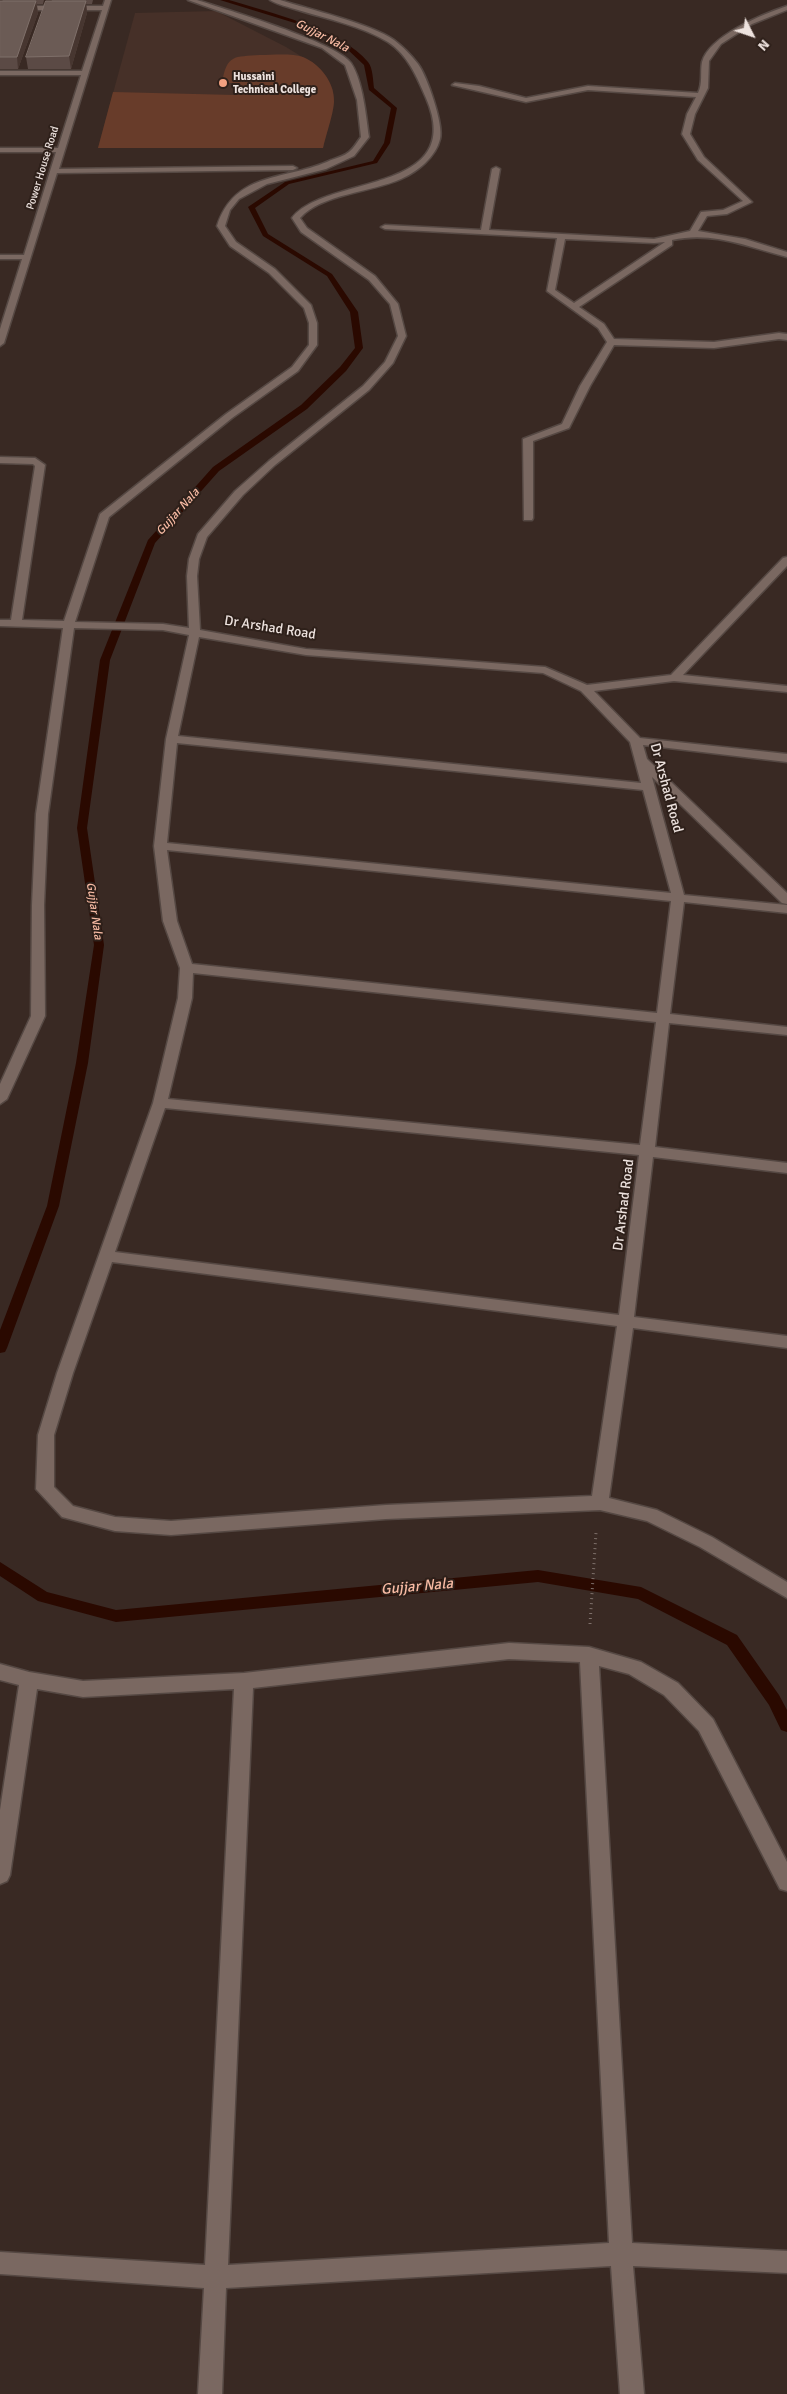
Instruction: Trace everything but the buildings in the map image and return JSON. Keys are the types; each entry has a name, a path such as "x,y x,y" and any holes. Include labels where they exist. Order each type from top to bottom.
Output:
{"street":[{"path":"0,1099 38,1016 38,905 42,814 70,624 104,516 229,416 294,369 313,345 313,323 308,307 272,270 232,244 221,226 226,210 236,197 278,177 323,167 352,154 365,137 361,100 348,64 324,48 191,0"},
{"path":"273,0 364,28 391,40 416,66 434,108 437,139 422,163 399,177 317,203 303,210 296,218 304,230 372,278 394,304 402,336 389,363 366,388 272,463 239,493 202,536 194,559 192,576 195,632 172,739 160,846 170,920 187,968 185,998 160,1103 65,1373 46,1435 45,1488 68,1512 115,1524 171,1528 386,1512 600,1503 651,1515 706,1542 787,1591"},
{"path":"0,8 106,4"},
{"name":"Power House Road","path":"0,343 5,313 27,257 106,4"},
{"path":"693,233 704,214 724,212 748,202 702,158 686,134 691,114 704,88 706,61 719,43 750,23 787,8"},
{"path":"0,73 84,73"},
{"path":"455,85 479,88 526,100 588,88 700,95"},
{"path":"0,150 60,150"},
{"path":"54,170 323,167"},
{"path":"484,233 496,169"},
{"path":"385,227 654,241 693,233 745,241 787,255"},
{"path":"561,236 551,291 601,326 611,342"},
{"path":"573,306 669,243 668,239"},
{"path":"0,257 27,257"},
{"path":"611,342 714,345 779,336 787,337"},
{"path":"528,518 528,439 566,426 584,386 611,342"},
{"path":"0,460 35,461 40,465 16,623"},
{"path":"674,678 787,560"},
{"path":"771,576 787,575"},
{"name":"Dr Arshad Road","path":"0,623 163,627 306,652 545,670 585,689 636,741 678,897 626,1321 600,1503"},
{"path":"585,689 674,678 787,689"},
{"path":"172,739 648,787"},
{"path":"636,741 787,758"},
{"path":"641,760 787,900"},
{"path":"160,846 787,909"},
{"path":"768,882 787,884"},
{"path":"187,968 787,1031"},
{"path":"160,1103 647,1151 787,1168"},
{"path":"106,1256 787,1342"},
{"path":"0,1672 29,1680 83,1689 244,1681 509,1651 589,1655 634,1668 671,1689 706,1725 787,1882"},
{"path":"589,1655 621,2254 632,2394"},
{"path":"0,1875 29,1680"},
{"path":"210,2394 244,1681"},
{"path":"0,2262 216,2277 621,2254 787,2262"}],"path":[{"path":"589,1632 595,1536"}],"shaded area":[{"name":"Hussaini Technical College","path":"216,11 286,47 317,66 326,76 333,90 334,104 323,148 98,148 135,13"},
{"name":"Hussaini Technical College","path":"260,55 303,57 321,69 329,81 334,95 332,113 323,148 98,148 113,92 235,95 236,83 222,83 229,62 238,57"}],"waterway":[{"name":"Gujjar Nala","path":"0,1348 53,1206 82,1063 99,945 82,828 105,660 151,542 216,469 304,407 343,369 359,348 354,312 330,275 265,235 251,207 287,183 375,162 387,143 394,108 371,89 367,64 348,47 300,23 223,0"},
{"name":"Gujjar Nala","path":"0,1568 43,1597 116,1616 538,1576 641,1593 732,1640 774,1700 787,1725"}],"place":[{"name":"Hussaini Technical College","path":"223,83"}]}
